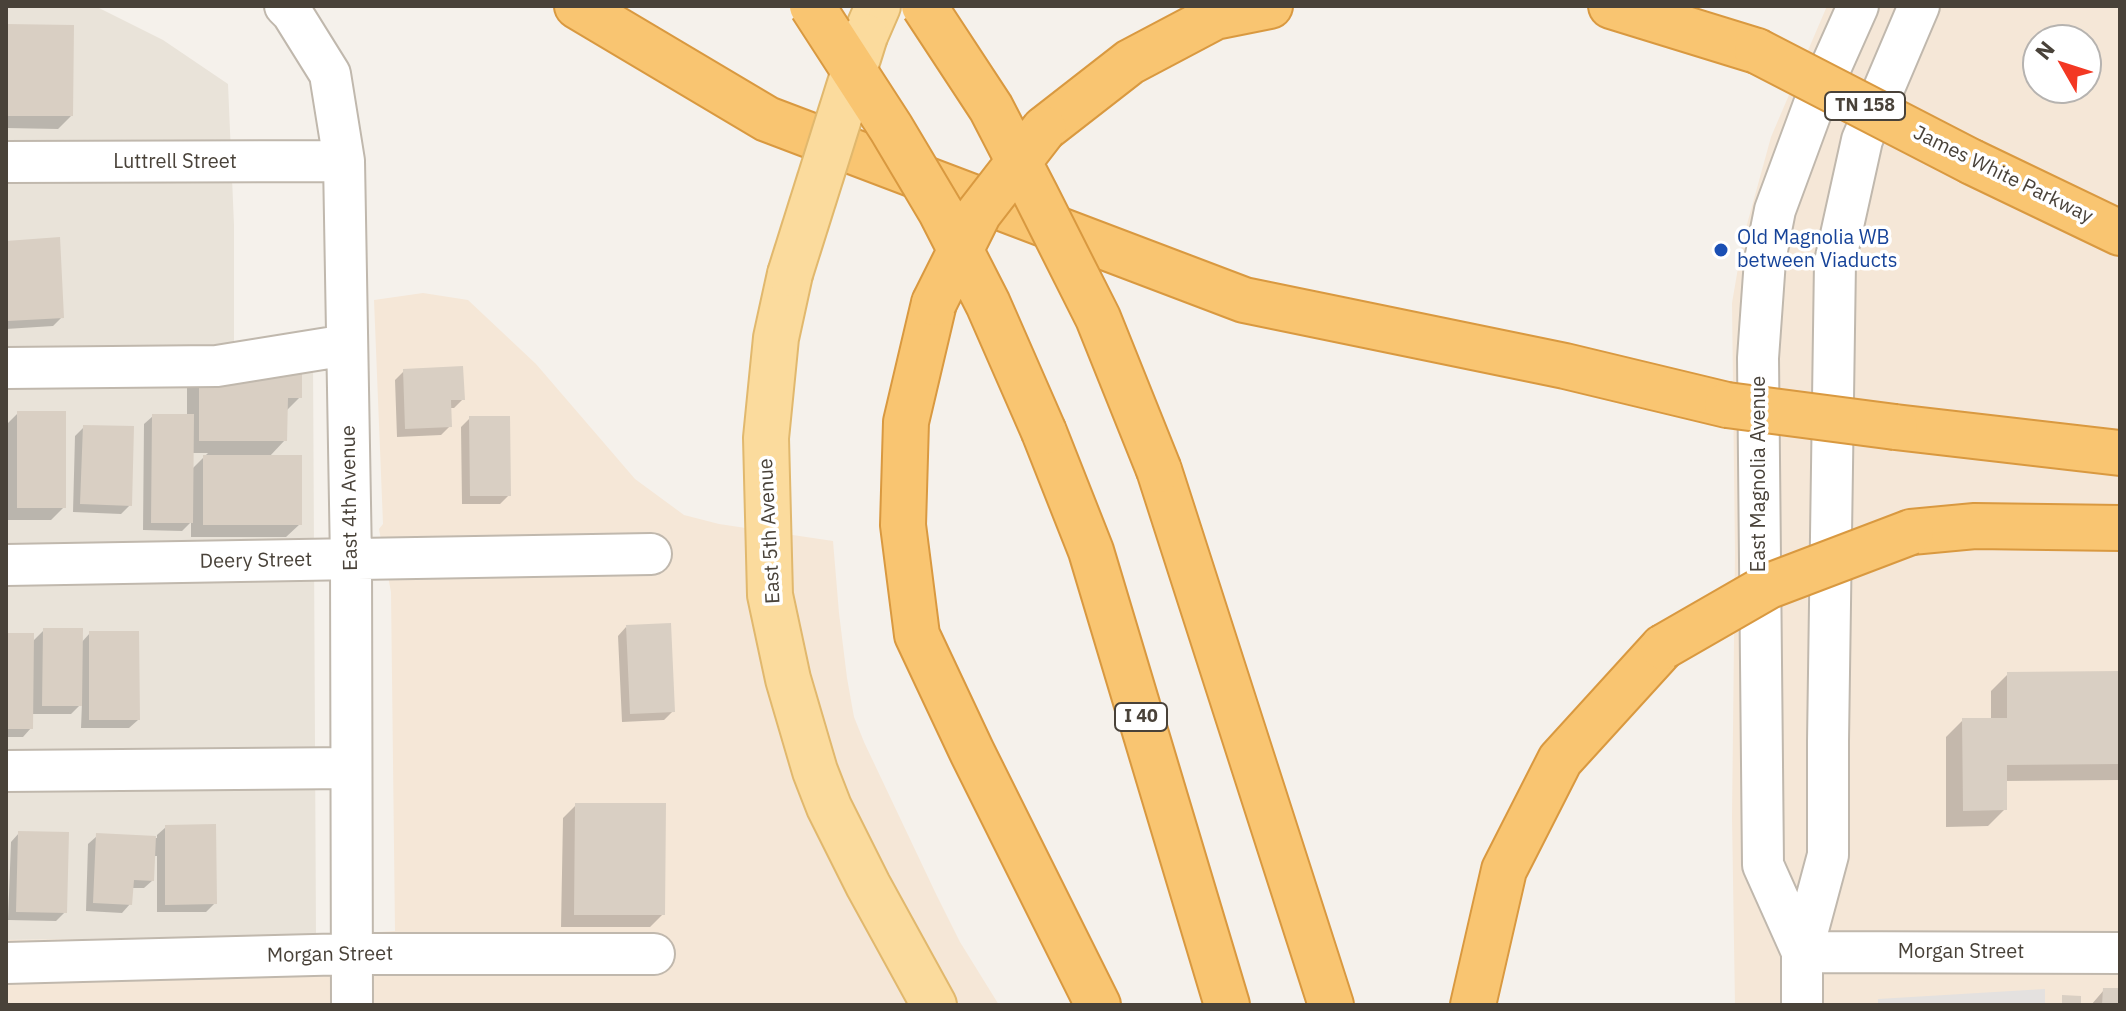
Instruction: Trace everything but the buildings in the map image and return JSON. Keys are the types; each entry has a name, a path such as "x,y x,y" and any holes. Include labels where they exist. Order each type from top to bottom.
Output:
{"highway":[{"path":"577,6 767,119 1244,300 1565,366 1727,405 2120,453"},
{"name":"I 40","path":"812,6 941,212 988,304 1044,432 1091,551 1227,1005"},
{"path":"924,6 991,108 1098,318 1159,470 1331,1005"},
{"path":"1098,1005 917,635 903,525 906,422 934,303 979,213 1044,129 1130,62 1215,17 1270,6"},
{"path":"1611,6 1757,51"},
{"path":"1670,6 1757,51"},
{"name":"James White Parkway","path":"1757,51 1972,162 2120,233"},
{"path":"1473,1005 1504,870 1560,760 1663,647 1769,586 1911,532 1975,526 2120,528"}],"main road":[{"name":"East 5th Avenue","path":"871,21 790,274 776,338 766,438 770,595 788,679 829,807 934,1005"}],"street":[{"name":"East 4th Avenue","path":"285,6 330,74 344,161 351,560 352,1005"},
{"name":"East Magnolia Avenue","path":"1802,952 1763,865 1758,445 1760,330 1765,260 1775,210 1813,107 1858,6"},
{"name":"East Magnolia Avenue","path":"1802,1005 1802,952 1828,855 1835,262 1862,140 1919,6"},
{"name":"Luttrell Street","path":"6,162 344,161"},
{"path":"6,368 217,366 347,345"},
{"name":"Deery Street","path":"6,565 651,554"},
{"path":"6,771 351,768"},
{"name":"Morgan Street","path":"1802,952 2120,953"},
{"name":"Morgan Street","path":"6,963 352,954 654,954"}],"shaded area":[{"path":"6,6 95,6 163,40 228,84 234,225 234,358 313,359 316,936 6,940"},
{"path":"1827,6 2120,6 2120,1005 1735,1005 1732,303 1743,239 1771,137"},
{"path":"423,293 468,300 536,364 635,479 684,515 719,524 833,541 839,613 854,717 960,942 999,1005 6,1005 6,940 316,936 395,931 391,592 379,529 383,524 374,300"},
{"path":"2045,989 2045,1005 1878,1005 1878,999"}],"place":[{"name":"Old Magnolia WB between Viaducts","path":"1721,250"}]}
